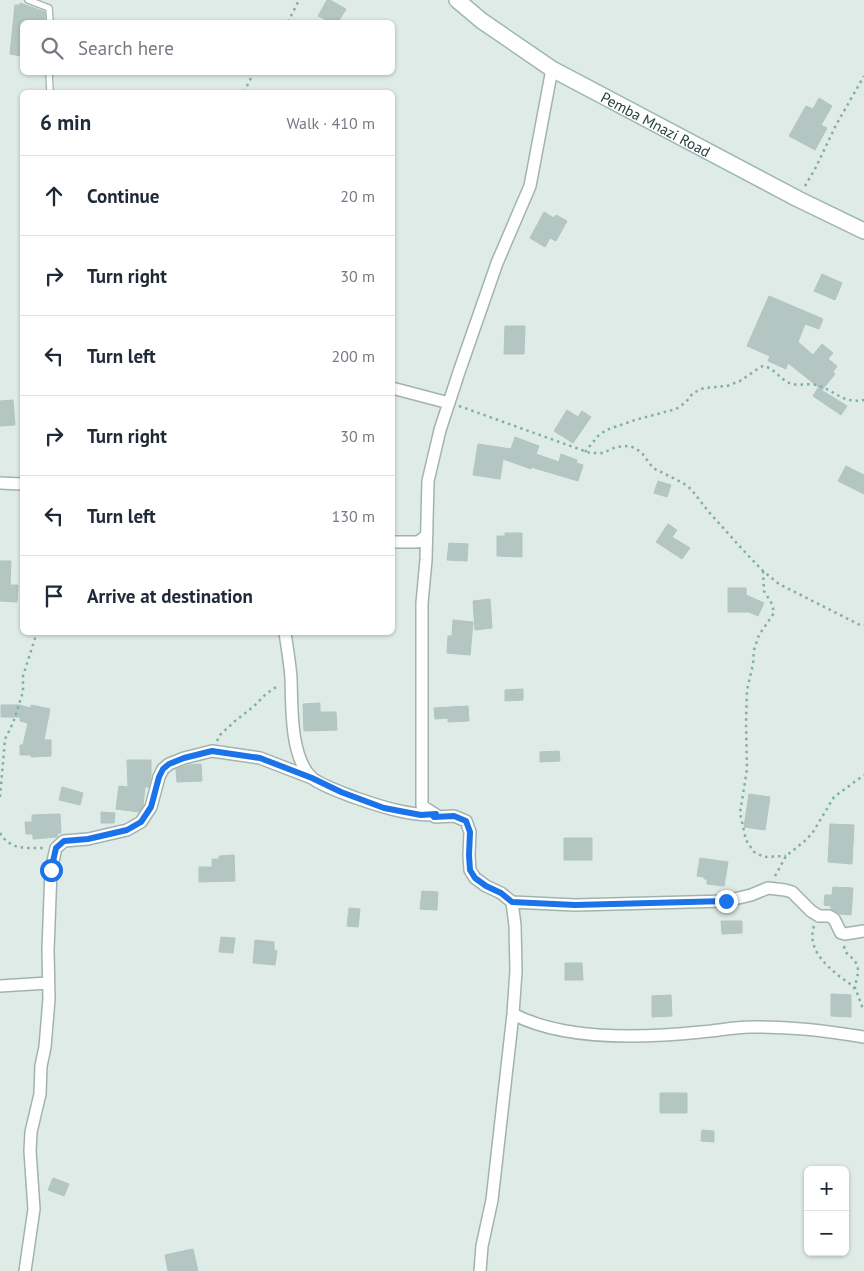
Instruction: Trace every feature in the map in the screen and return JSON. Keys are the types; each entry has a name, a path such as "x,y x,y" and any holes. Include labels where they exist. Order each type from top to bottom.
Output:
{"main road":[{"name":"Pemba Mnazi Road","path":"457,0 482,21 552,69 864,232"}],"street":[{"path":"436,814 422,806 422,603 426,560 428,481 440,430 497,263 530,186 552,69"},
{"path":"395,389 449,403"},
{"path":"0,483 20,484"},
{"path":"395,542 418,542 426,535"},
{"path":"285,635 290,677 291,715 303,765 312,778"},
{"path":"25,1271 34,1209 30,1151 31,1132 40,1094 49,999 48,950 51,870 56,848 64,841 88,839 127,830 141,822 151,807 163,769 169,764 184,758 212,751 260,758 384,808 414,814 436,814"},
{"path":"436,814 434,817 454,816 466,821 470,832 470,870 475,878 501,893 512,902 584,905 726,901 752,895 768,888 792,892 811,911 819,916 829,916 834,919 841,933 864,931"},
{"path":"480,1271 482,1246 492,1200 513,1014 516,971 515,925 512,902"},
{"path":"0,986 48,983"},
{"path":"513,1014 548,1027 582,1033 626,1036 749,1027 801,1028 864,1037"}],"lane":[{"path":"28,0 49,8 50,20"},
{"path":"49,75 50,90"}],"path":[{"path":"289,20 299,0"},
{"path":"245,90 252,75"},
{"path":"798,198 864,76"},
{"path":"585,452 598,436 606,430 676,409 686,402 693,393 704,388 727,386 740,381 763,366 774,370 792,384 814,384 825,388 842,399 855,402 864,400"},
{"path":"449,403 585,452 603,452 616,447 629,446 635,448 642,453 654,468 691,488 708,510 763,571 779,584 864,625"},
{"path":"763,571 764,590 772,604 774,613 759,635 754,650 754,664 747,690 747,769 740,813 746,840 754,852 764,857 786,856"},
{"path":"0,798 5,740 13,723 23,692 23,676 36,635"},
{"path":"212,751 220,735 253,708 266,694 290,677"},
{"path":"768,888 786,856 814,832 834,797 864,775"},
{"path":"0,833 13,846 22,848 56,848"},
{"path":"819,916 813,927 812,945 831,969 855,989 864,1010"},
{"path":"841,933 846,953 858,966 855,989"}],"building":[{"path":"327,0 346,9 339,20 327,20 318,16"},
{"path":"20,3 45,12 45,20 20,20 20,56 10,54 15,5 20,5"},
{"path":"819,98 832,106 821,125 827,128 815,150 789,136 806,106 813,109"},
{"path":"544,212 554,218 556,215 567,221 556,241 550,238 545,247 530,238"},
{"path":"822,274 842,283 835,300 814,291"},
{"path":"769,296 823,319 819,329 805,324 798,342 813,355 822,344 833,353 828,359 837,366 833,372 835,374 822,390 788,363 786,369 768,361 770,356 747,346"},
{"path":"505,326 525,326 524,354 504,354"},
{"path":"818,388 847,406 841,415 813,396"},
{"path":"13,400 15,425 0,426 0,401"},
{"path":"567,410 578,417 582,411 591,417 573,443 554,431"},
{"path":"515,437 539,446 536,454 559,462 561,454 577,460 576,463 583,465 578,481 531,467 531,469 503,459 500,479 473,475 478,444 511,449"},
{"path":"846,466 864,475 864,494 838,481"},
{"path":"658,481 671,485 667,497 654,493"},
{"path":"668,524 677,530 672,537 690,548 682,559 656,542"},
{"path":"505,533 522,533 522,557 497,556 497,536 505,536"},
{"path":"449,543 468,544 467,561 447,560"},
{"path":"0,561 11,561 10,585 18,585 17,602 0,601"},
{"path":"728,588 746,588 746,595 764,603 758,616 749,612 728,612"},
{"path":"490,599 492,628 475,630 473,601"},
{"path":"453,620 473,622 470,655 447,653 448,636 452,636"},
{"path":"523,689 523,700 505,701 505,690"},
{"path":"320,703 320,712 336,712 337,730 304,731 303,704"},
{"path":"1,705 19,705 31,708 31,705 50,709 44,740 51,740 51,756 31,757 31,755 20,755 20,745 23,745 28,723 20,721 20,717 1,717"},
{"path":"468,706 469,721 448,722 448,718 435,719 434,708"},
{"path":"559,751 560,761 540,762 540,752"},
{"path":"127,760 151,760 149,787 145,787 143,806 139,812 116,809 119,786 128,787"},
{"path":"201,764 202,781 177,782 176,769 188,765"},
{"path":"62,787 83,793 80,805 59,800"},
{"path":"749,794 770,797 765,830 744,827"},
{"path":"101,812 115,813 114,823 101,823"},
{"path":"60,814 61,833 58,833 57,837 33,839 33,834 26,834 25,822 32,822 32,815"},
{"path":"830,824 854,825 852,864 828,862"},
{"path":"564,838 592,838 592,860 564,860"},
{"path":"234,855 235,881 199,882 199,867 212,867 212,859 219,859 219,856"},
{"path":"700,858 728,862 724,886 707,884 707,879 697,876"},
{"path":"833,887 853,888 851,915 840,914 831,909 831,906 824,905 825,895 832,895"},
{"path":"422,891 438,892 437,910 420,909"},
{"path":"349,908 360,909 358,927 347,926"},
{"path":"721,921 742,921 742,933 722,934"},
{"path":"221,937 235,938 233,953 219,952"},
{"path":"255,940 274,942 274,950 277,951 275,965 253,963"},
{"path":"565,963 582,963 583,980 565,980"},
{"path":"831,994 851,995 851,1017 831,1016"},
{"path":"671,995 672,1016 652,1017 652,996"},
{"path":"660,1093 687,1093 687,1113 660,1113"},
{"path":"702,1130 714,1131 714,1142 701,1141"},
{"path":"53,1178 69,1184 64,1196 48,1190"},
{"path":"193,1249 198,1271 168,1271 165,1255"}],"route":[{"path":"51,870 56,848 64,841 88,839 127,830 141,822 151,807 163,769 169,764 184,758 212,751 260,758 384,808 421,815 436,814 434,817 454,816 466,821 470,832 470,870 475,878 501,893 512,902 575,905 726,901"}]}
